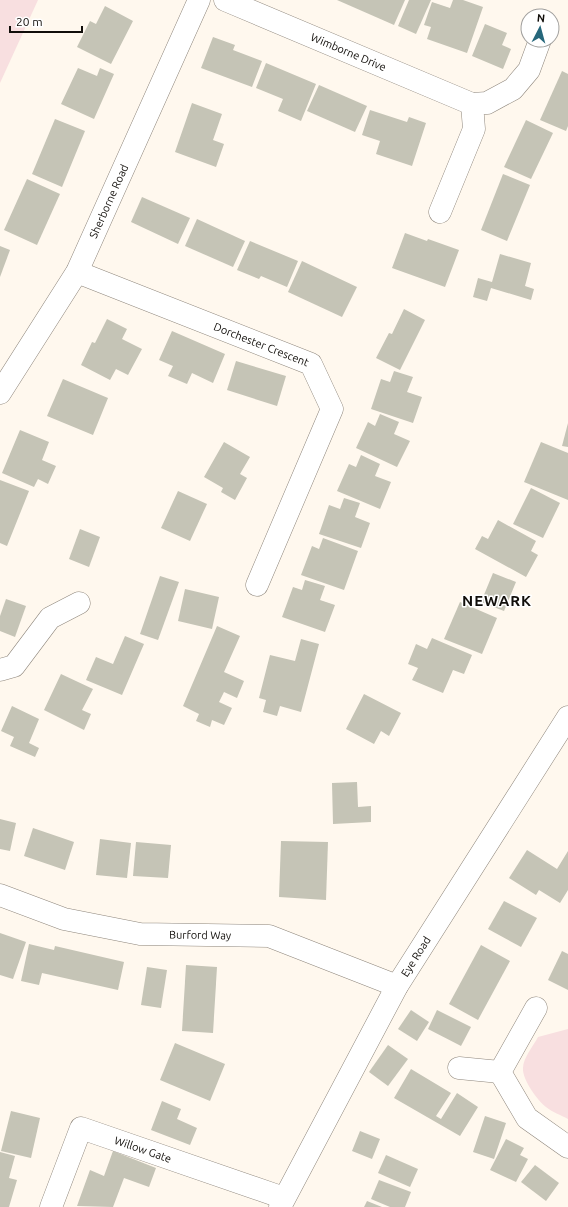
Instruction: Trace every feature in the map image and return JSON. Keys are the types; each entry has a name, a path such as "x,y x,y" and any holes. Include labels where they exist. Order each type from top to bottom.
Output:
{"street":[{"name":"Sherborne Road","path":"0,393 77,272 199,0"},
{"name":"Wimborne Drive","path":"224,0 472,104 488,104 513,89 529,70 537,48"},
{"path":"440,212 474,129 472,104"},
{"name":"Dorchester Crescent","path":"77,272 311,364 332,408 257,585"},
{"path":"0,670 14,666 50,618 79,603"},
{"name":"Eye Road","path":"282,1202 397,986 568,717"},
{"name":"Burford Way","path":"0,895 64,919 140,934 269,936 397,986"},
{"path":"500,1072 536,1008"},
{"path":"459,1068 500,1072"},
{"path":"500,1072 526,1118 568,1147"},
{"name":"Willow Gate","path":"51,1207 81,1128 282,1202"}],"shaded area":[{"path":"0,0 38,0 0,83"},
{"path":"568,1029 568,1119 548,1109 538,1100 527,1083 523,1073 523,1064 538,1037"}],"building":[{"path":"337,0 405,0 394,25"},
{"path":"409,0 431,0 416,34 398,26"},
{"path":"453,0 463,0 483,7 467,53 427,39 431,27 424,25 432,2 450,8"},
{"path":"105,6 133,21 111,64 77,47 90,21 96,24"},
{"path":"485,24 507,33 502,45 511,49 503,69 472,56"},
{"path":"213,37 235,45 233,50 262,61 252,87 201,68"},
{"path":"266,63 316,84 301,121 278,111 283,99 256,88"},
{"path":"78,68 97,76 100,68 114,74 94,119 61,104"},
{"path":"562,71 568,74 568,126 566,131 540,120"},
{"path":"319,85 367,106 355,132 307,111"},
{"path":"192,103 222,114 213,140 224,144 216,167 175,152"},
{"path":"370,110 407,122 409,117 426,123 412,166 376,154 380,141 362,135"},
{"path":"55,119 85,131 62,187 32,174"},
{"path":"526,120 553,133 531,179 504,167"},
{"path":"503,174 530,185 507,241 481,230"},
{"path":"27,179 60,194 37,245 4,230"},
{"path":"142,197 190,218 178,244 131,222"},
{"path":"197,219 245,241 233,267 185,246"},
{"path":"405,233 459,250 445,287 392,268"},
{"path":"250,241 298,261 287,287 261,276 259,279 237,270"},
{"path":"0,246 10,250 0,277"},
{"path":"500,254 531,263 525,286 534,289 531,300 491,288 487,301 473,297 478,278 492,282"},
{"path":"302,261 357,287 342,317 288,292"},
{"path":"404,309 425,320 400,370 376,358 389,333 392,334"},
{"path":"107,319 127,329 122,339 142,349 128,375 116,369 110,380 81,365 92,342 95,343"},
{"path":"172,331 225,354 213,383 192,373 187,384 168,376 173,366 159,360"},
{"path":"236,361 286,376 277,406 227,390"},
{"path":"394,371 413,377 407,392 422,397 413,423 371,409 381,379 390,382"},
{"path":"63,379 108,398 93,435 47,416"},
{"path":"380,414 399,422 394,434 410,441 397,467 356,448 368,422 375,426"},
{"path":"568,423 568,447 562,446"},
{"path":"20,430 49,442 42,460 56,466 48,484 38,479 34,487 2,473"},
{"path":"224,442 250,457 240,474 247,478 235,500 221,492 223,488 204,477"},
{"path":"541,442 568,453 568,500 524,482"},
{"path":"361,455 380,464 375,476 391,482 380,509 337,491 349,464 356,467"},
{"path":"0,480 29,491 7,546 0,543"},
{"path":"531,488 560,503 543,538 513,524"},
{"path":"178,491 207,504 190,541 161,528"},
{"path":"344,498 360,503 355,517 370,523 361,548 319,534 329,505 340,509"},
{"path":"498,520 536,541 531,551 538,555 526,577 475,549 482,536 488,539"},
{"path":"80,529 100,537 89,567 69,559"},
{"path":"323,538 358,551 344,590 301,575 312,546 319,549"},
{"path":"493,573 516,582 504,611 481,602"},
{"path":"160,576 179,582 158,640 140,634"},
{"path":"305,580 325,586 320,600 335,605 325,632 282,617 293,587 302,590"},
{"path":"185,589 219,597 212,629 178,621"},
{"path":"6,599 26,606 15,637 0,631 0,616"},
{"path":"460,602 497,618 482,654 444,639"},
{"path":"217,626 240,636 224,672 244,681 237,698 224,692 219,702 232,708 224,725 212,720 210,727 196,721 199,714 183,706"},
{"path":"125,636 144,644 122,695 86,680 96,657 113,664"},
{"path":"432,638 472,655 464,674 453,670 443,693 412,680 418,668 408,664 416,644 427,649"},
{"path":"301,639 319,644 301,712 280,706 277,716 263,712 266,700 259,698 270,655 295,661"},
{"path":"61,674 93,689 82,710 91,714 84,730 44,710"},
{"path":"364,694 401,713 389,736 381,731 374,744 346,729"},
{"path":"12,706 39,719 29,743 39,748 35,757 10,746 14,737 1,731"},
{"path":"357,782 358,807 371,806 371,822 333,824 332,783"},
{"path":"0,819 16,823 10,851 0,849"},
{"path":"33,828 74,842 65,870 24,856"},
{"path":"100,839 131,843 127,878 96,875"},
{"path":"281,841 328,842 326,900 279,897"},
{"path":"136,842 171,845 168,878 133,876"},
{"path":"527,850 557,869 568,851 568,890 560,903 539,890 536,895 509,878"},
{"path":"504,901 537,918 521,947 488,929"},
{"path":"0,933 26,942 13,979 0,975"},
{"path":"29,944 54,950 55,946 124,962 118,990 42,973 39,985 21,981"},
{"path":"481,945 510,961 478,1020 449,1004"},
{"path":"562,951 568,954 568,990 548,980"},
{"path":"186,965 217,967 213,1033 182,1031"},
{"path":"147,967 167,970 161,1008 141,1005"},
{"path":"411,1010 429,1022 417,1041 398,1029"},
{"path":"437,1010 471,1027 461,1046 428,1029"},
{"path":"175,1043 225,1064 210,1101 160,1080"},
{"path":"388,1045 408,1059 388,1086 369,1072"},
{"path":"411,1069 451,1093 436,1116 441,1119 457,1093 478,1107 460,1136 394,1098"},
{"path":"162,1101 181,1109 177,1119 197,1128 190,1145 151,1130"},
{"path":"11,1111 40,1118 31,1158 1,1151"},
{"path":"485,1116 506,1123 494,1159 473,1152"},
{"path":"360,1131 380,1139 372,1159 352,1151"},
{"path":"506,1139 524,1148 520,1155 528,1159 516,1182 490,1170"},
{"path":"113,1151 156,1168 149,1187 124,1178 113,1207 77,1206 90,1170 104,1176"},
{"path":"0,1152 15,1156 9,1178 17,1180 9,1207 0,1207"},
{"path":"386,1155 418,1169 410,1187 378,1173"},
{"path":"535,1165 559,1183 546,1201 521,1182"},
{"path":"379,1180 411,1192 405,1207 390,1207 371,1199"},
{"path":"367,1201 382,1207 364,1207"}],"district":[{"name":"NEWARK","path":"497,600"}]}
